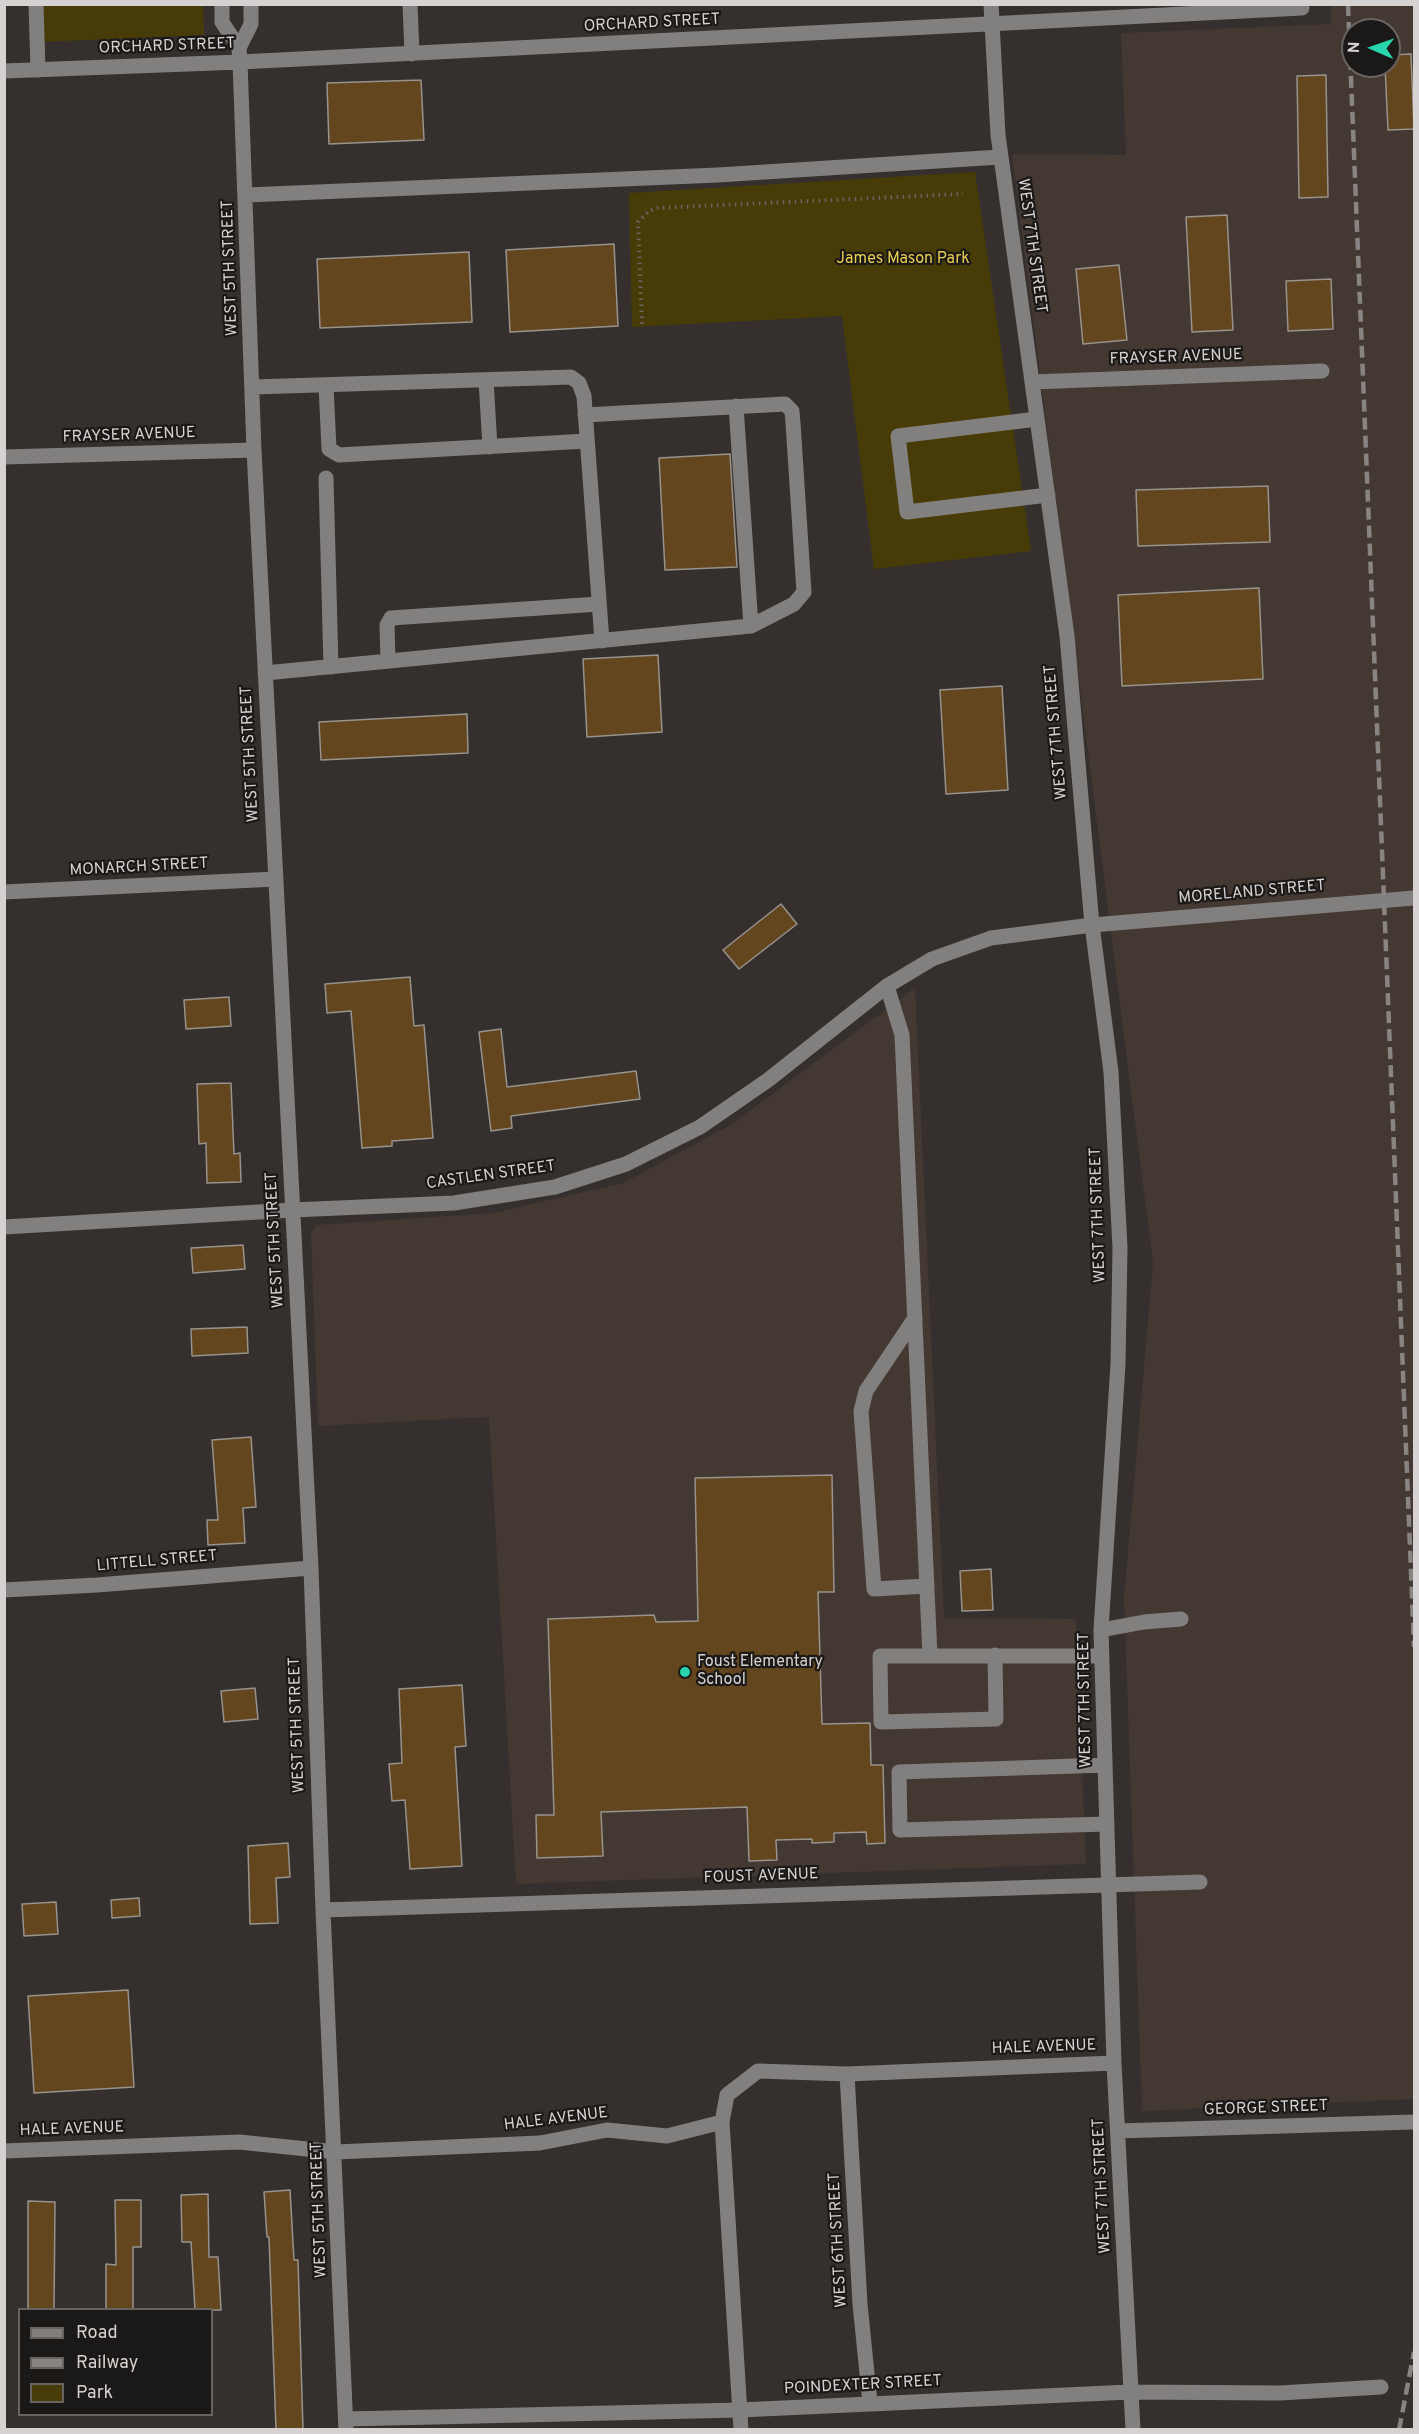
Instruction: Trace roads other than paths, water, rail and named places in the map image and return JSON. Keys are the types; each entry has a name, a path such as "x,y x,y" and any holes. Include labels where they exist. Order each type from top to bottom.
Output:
{"street":[{"path":"36,4 38,70"},
{"path":"222,4 222,22 239,55"},
{"name":"WEST 5TH STREET","path":"251,4 251,24 239,55 247,195 254,450 311,1568 322,1910 336,2151 346,2424"},
{"path":"410,4 412,54"},
{"name":"WEST 7TH STREET","path":"991,4 1000,157 1067,636 1092,925 1111,1072 1120,1248 1118,1364 1101,1630 1114,2063 1133,2430"},
{"name":"ORCHARD STREET","path":"4,70 38,70 239,55 412,54 991,25 1118,11 1302,8"},
{"path":"247,195 718,175 1000,157"},
{"name":"FRAYSER AVENUE","path":"1032,382 1322,371"},
{"path":"253,387 571,377 579,383 584,396 602,641"},
{"path":"486,380 490,447"},
{"path":"326,385 329,449 334,453 587,441"},
{"path":"265,673 751,626 794,604 804,592 792,411 785,404 585,415"},
{"path":"736,406 751,626"},
{"path":"1037,419 898,436 907,512 1048,495"},
{"name":"FRAYSER AVENUE","path":"4,457 254,450"},
{"path":"326,478 331,667"},
{"path":"388,661 387,625 391,618 599,604"},
{"name":"MONARCH STREET","path":"4,892 276,879"},
{"name":"MORELAND STREET","path":"1092,925 1414,898"},
{"name":"CASTLEN STREET","path":"4,1227 454,1203 555,1187 626,1164 700,1127 768,1080 887,986 932,959 991,938 1092,925"},
{"path":"887,986 902,1035 930,1656"},
{"path":"915,1318 866,1391 861,1411 874,1589 927,1586"},
{"name":"LITTELL STREET","path":"4,1590 97,1586 311,1568"},
{"path":"1101,1630 1144,1622 1182,1619"},
{"path":"995,1655 996,1719 881,1722 879,1656 995,1655 1102,1656"},
{"path":"1105,1765 899,1772 900,1830 1107,1824"},
{"name":"FOUST AVENUE","path":"322,1910 1200,1882"},
{"name":"HALE AVENUE","path":"4,2151 239,2142 336,2151 540,2143 607,2130 668,2136 722,2122 727,2095 758,2071 847,2074 1114,2063"},
{"name":"WEST 6TH STREET","path":"847,2074 860,2304 870,2403"},
{"path":"722,2122 741,2430"},
{"name":"GEORGE STREET","path":"1118,2131 1414,2122"},
{"name":"POINDEXTER STREET","path":"346,2424 740,2410 1130,2392 1280,2393 1381,2387"}],"railway":[{"path":"1348,4 1414,1647"},
{"path":"1399,2430 1414,2352"}],"place":[{"name":"Foust Elementary School","path":"685,1672"}],"park label":[{"name":"James Mason Park","path":"903,260"}]}
